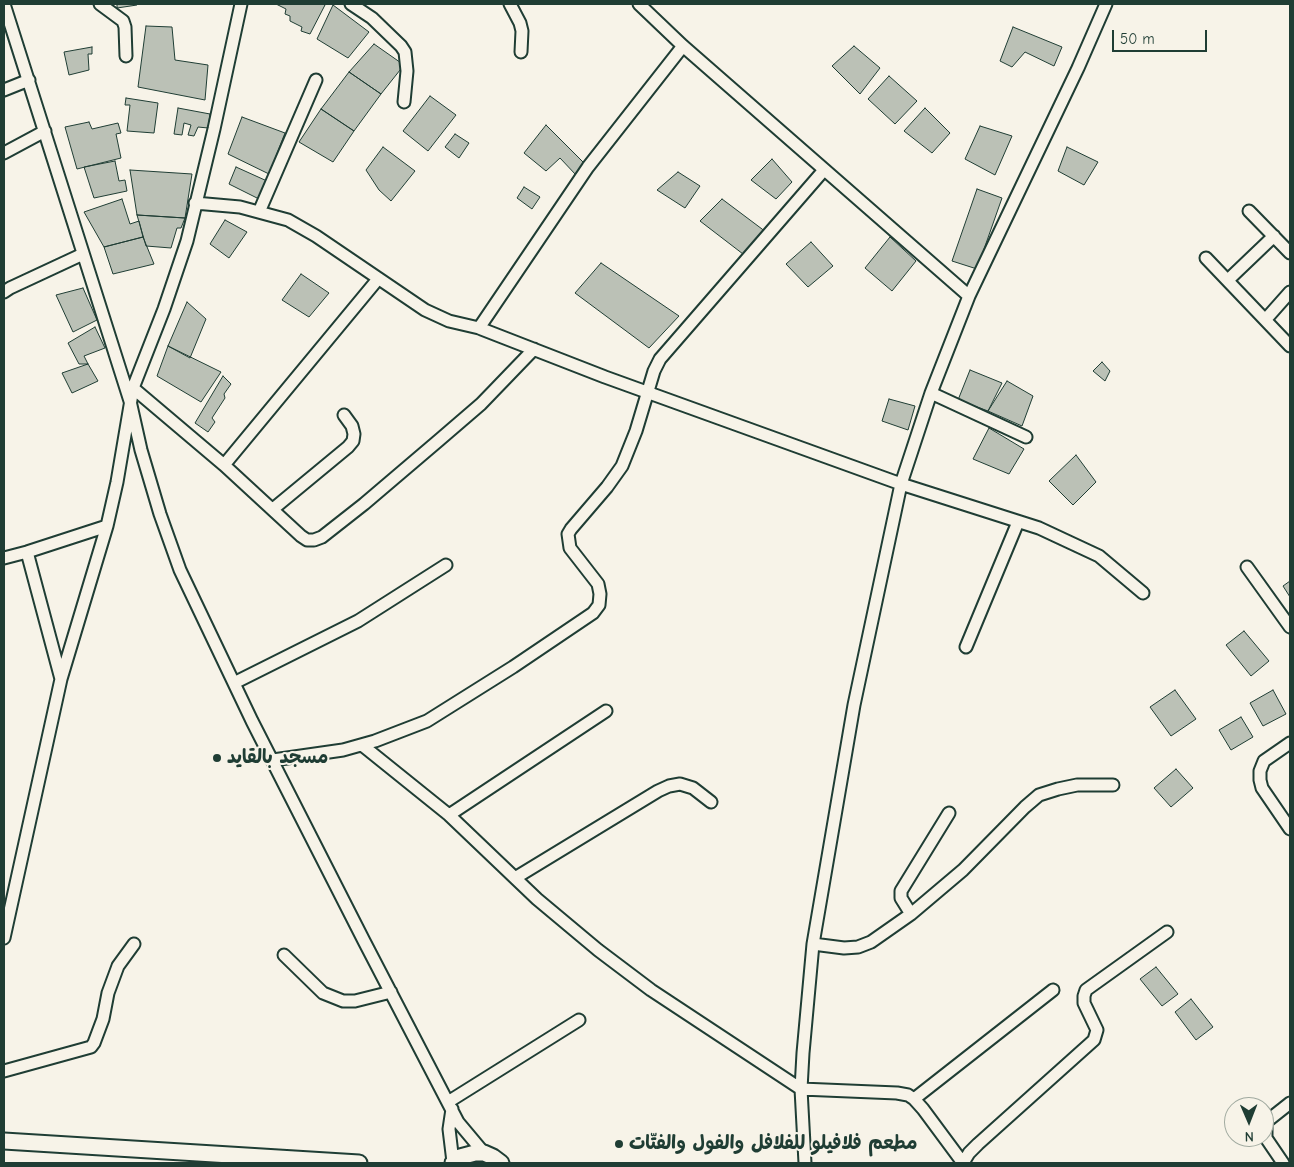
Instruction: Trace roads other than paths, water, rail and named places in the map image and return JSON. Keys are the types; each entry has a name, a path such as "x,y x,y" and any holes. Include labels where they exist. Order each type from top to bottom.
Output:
{"main road":[{"path":"5,1140 358,1163"},
{"path":"453,1163 467,1154 484,1153 502,1163"}],"street":[{"path":"4,4 46,131 130,401 140,450 180,570 234,683 450,1106 464,1130 484,1153"},
{"path":"100,4 123,21 126,56"},
{"path":"4,938 9,883 40,778 62,679 107,526 117,482 132,388 164,309 187,241 241,4"},
{"path":"351,4 372,18 405,52 407,71 404,102"},
{"path":"510,4 522,31 521,52"},
{"path":"639,4 683,46 969,296"},
{"path":"805,1163 801,1089 802,1053 813,944 854,705 901,484 931,393 969,296 1078,68 1106,4"},
{"path":"479,328 588,167 683,46"},
{"path":"4,90 28,80"},
{"path":"260,212 316,80"},
{"path":"4,153 46,131"},
{"path":"273,760 323,754 362,745 427,721 513,667 593,613 599,600 598,584 570,548 568,534 622,466 636,431 654,371 660,359 824,170"},
{"path":"196,203 240,207 288,220 316,236 425,310 449,321 479,328 605,378 901,484 1039,528 1099,556 1143,593"},
{"path":"1249,211 1290,253"},
{"path":"1228,280 1274,236"},
{"path":"4,292 83,254"},
{"path":"1206,258 1290,346"},
{"path":"224,465 378,279"},
{"path":"1266,319 1290,292"},
{"path":"132,388 224,465 301,536 307,540 314,540 322,538 364,504 481,404 534,349"},
{"path":"931,393 1026,437"},
{"path":"273,509 353,441 352,426 344,415"},
{"path":"966,647 1018,522"},
{"path":"4,558 107,526"},
{"path":"27,552 62,679"},
{"path":"234,683 358,621 446,565"},
{"path":"1247,567 1290,627"},
{"path":"449,815 606,711"},
{"path":"1290,743 1264,761 1260,771 1260,780 1262,788 1290,829"},
{"path":"362,745 449,815 514,878 598,950 650,990 801,1089 908,1095 914,1099 963,1163 969,1152 1094,1040 1097,1030 1084,1003 1086,990 1167,932"},
{"path":"514,878 669,786 680,784 693,788 711,802"},
{"path":"813,944 844,948 858,947 871,942 911,914 963,870 1025,806 1039,795 1058,788 1077,785 1113,785"},
{"path":"911,914 901,898 901,892 949,813"},
{"path":"4,1071 91,1047 103,1019 108,993 118,966 134,944"},
{"path":"284,955 323,993 343,1002 391,992"},
{"path":"914,1099 1053,990"},
{"path":"450,1106 579,1020"},
{"path":"1284,1163 1266,1138 1266,1122 1290,1103"},
{"path":"450,1106 449,1129 453,1163"}],"place":[{"name":"مسجد بالقايد","path":"217,758"},
{"name":"مطعم فلافيلو للفلافل والفول والفتّات","path":"619,1144"}]}
